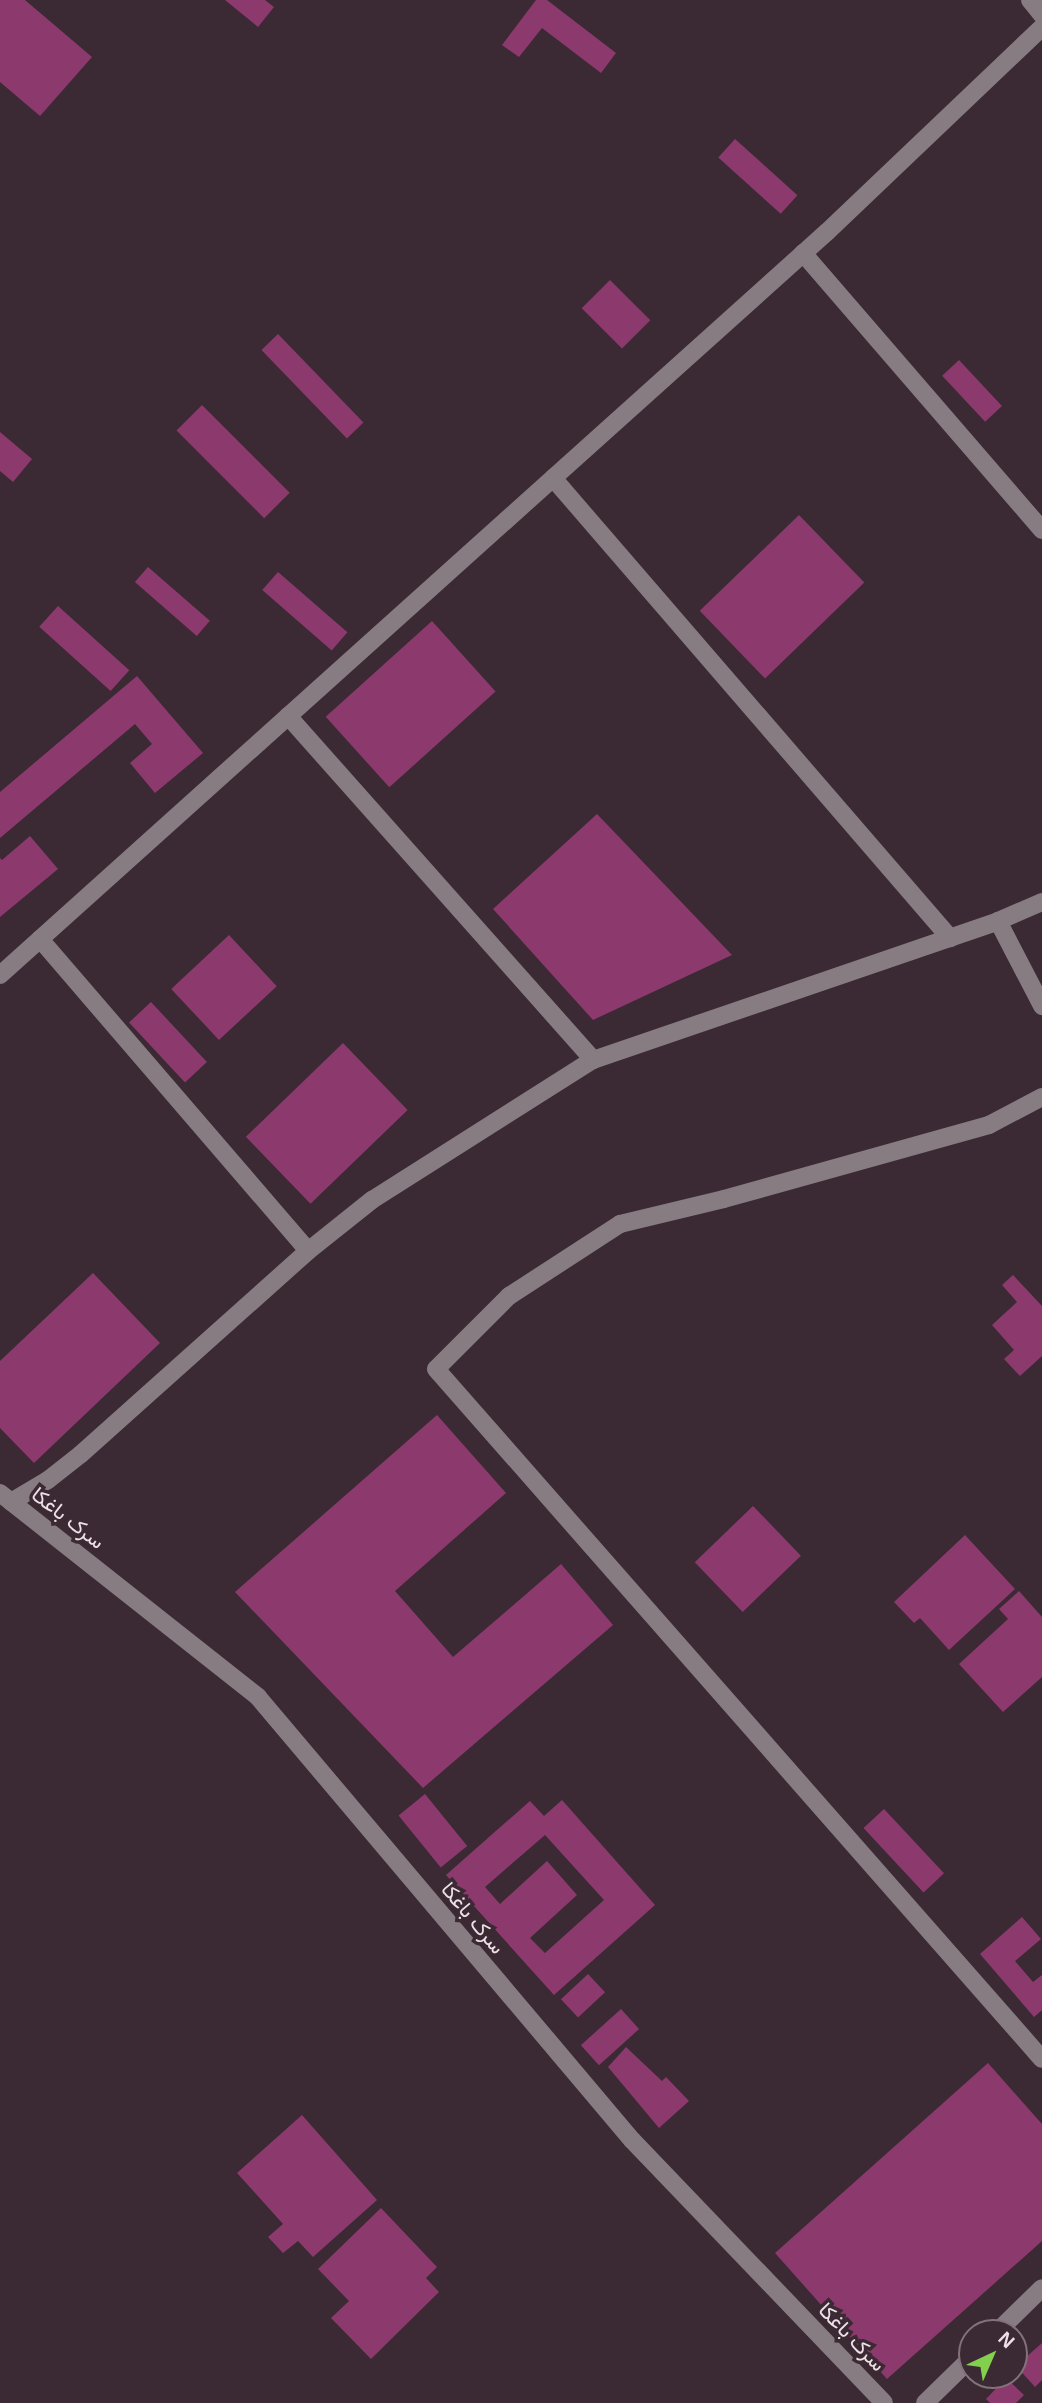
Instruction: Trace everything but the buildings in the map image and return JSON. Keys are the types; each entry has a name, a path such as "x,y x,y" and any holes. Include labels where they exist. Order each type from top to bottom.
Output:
{"street":[{"path":"1030,0 1042,15"},
{"path":"0,975 803,253 1042,27"},
{"path":"803,253 1042,530"},
{"path":"553,478 950,938"},
{"path":"288,716 593,1060"},
{"path":"6,1497 48,1480 81,1454 308,1251 372,1199 593,1060 950,938 1042,902"},
{"path":"998,921 1042,1006"},
{"path":"40,939 308,1251"},
{"path":"1042,1097 989,1125 724,1199 620,1224 509,1296 436,1369 1042,2059"},
{"name":"سرک باغکا","path":"6,1497 258,1697 632,2140 884,2403"},
{"path":"1010,2319 1042,2288"},
{"path":"925,2403 958,2371"}]}
